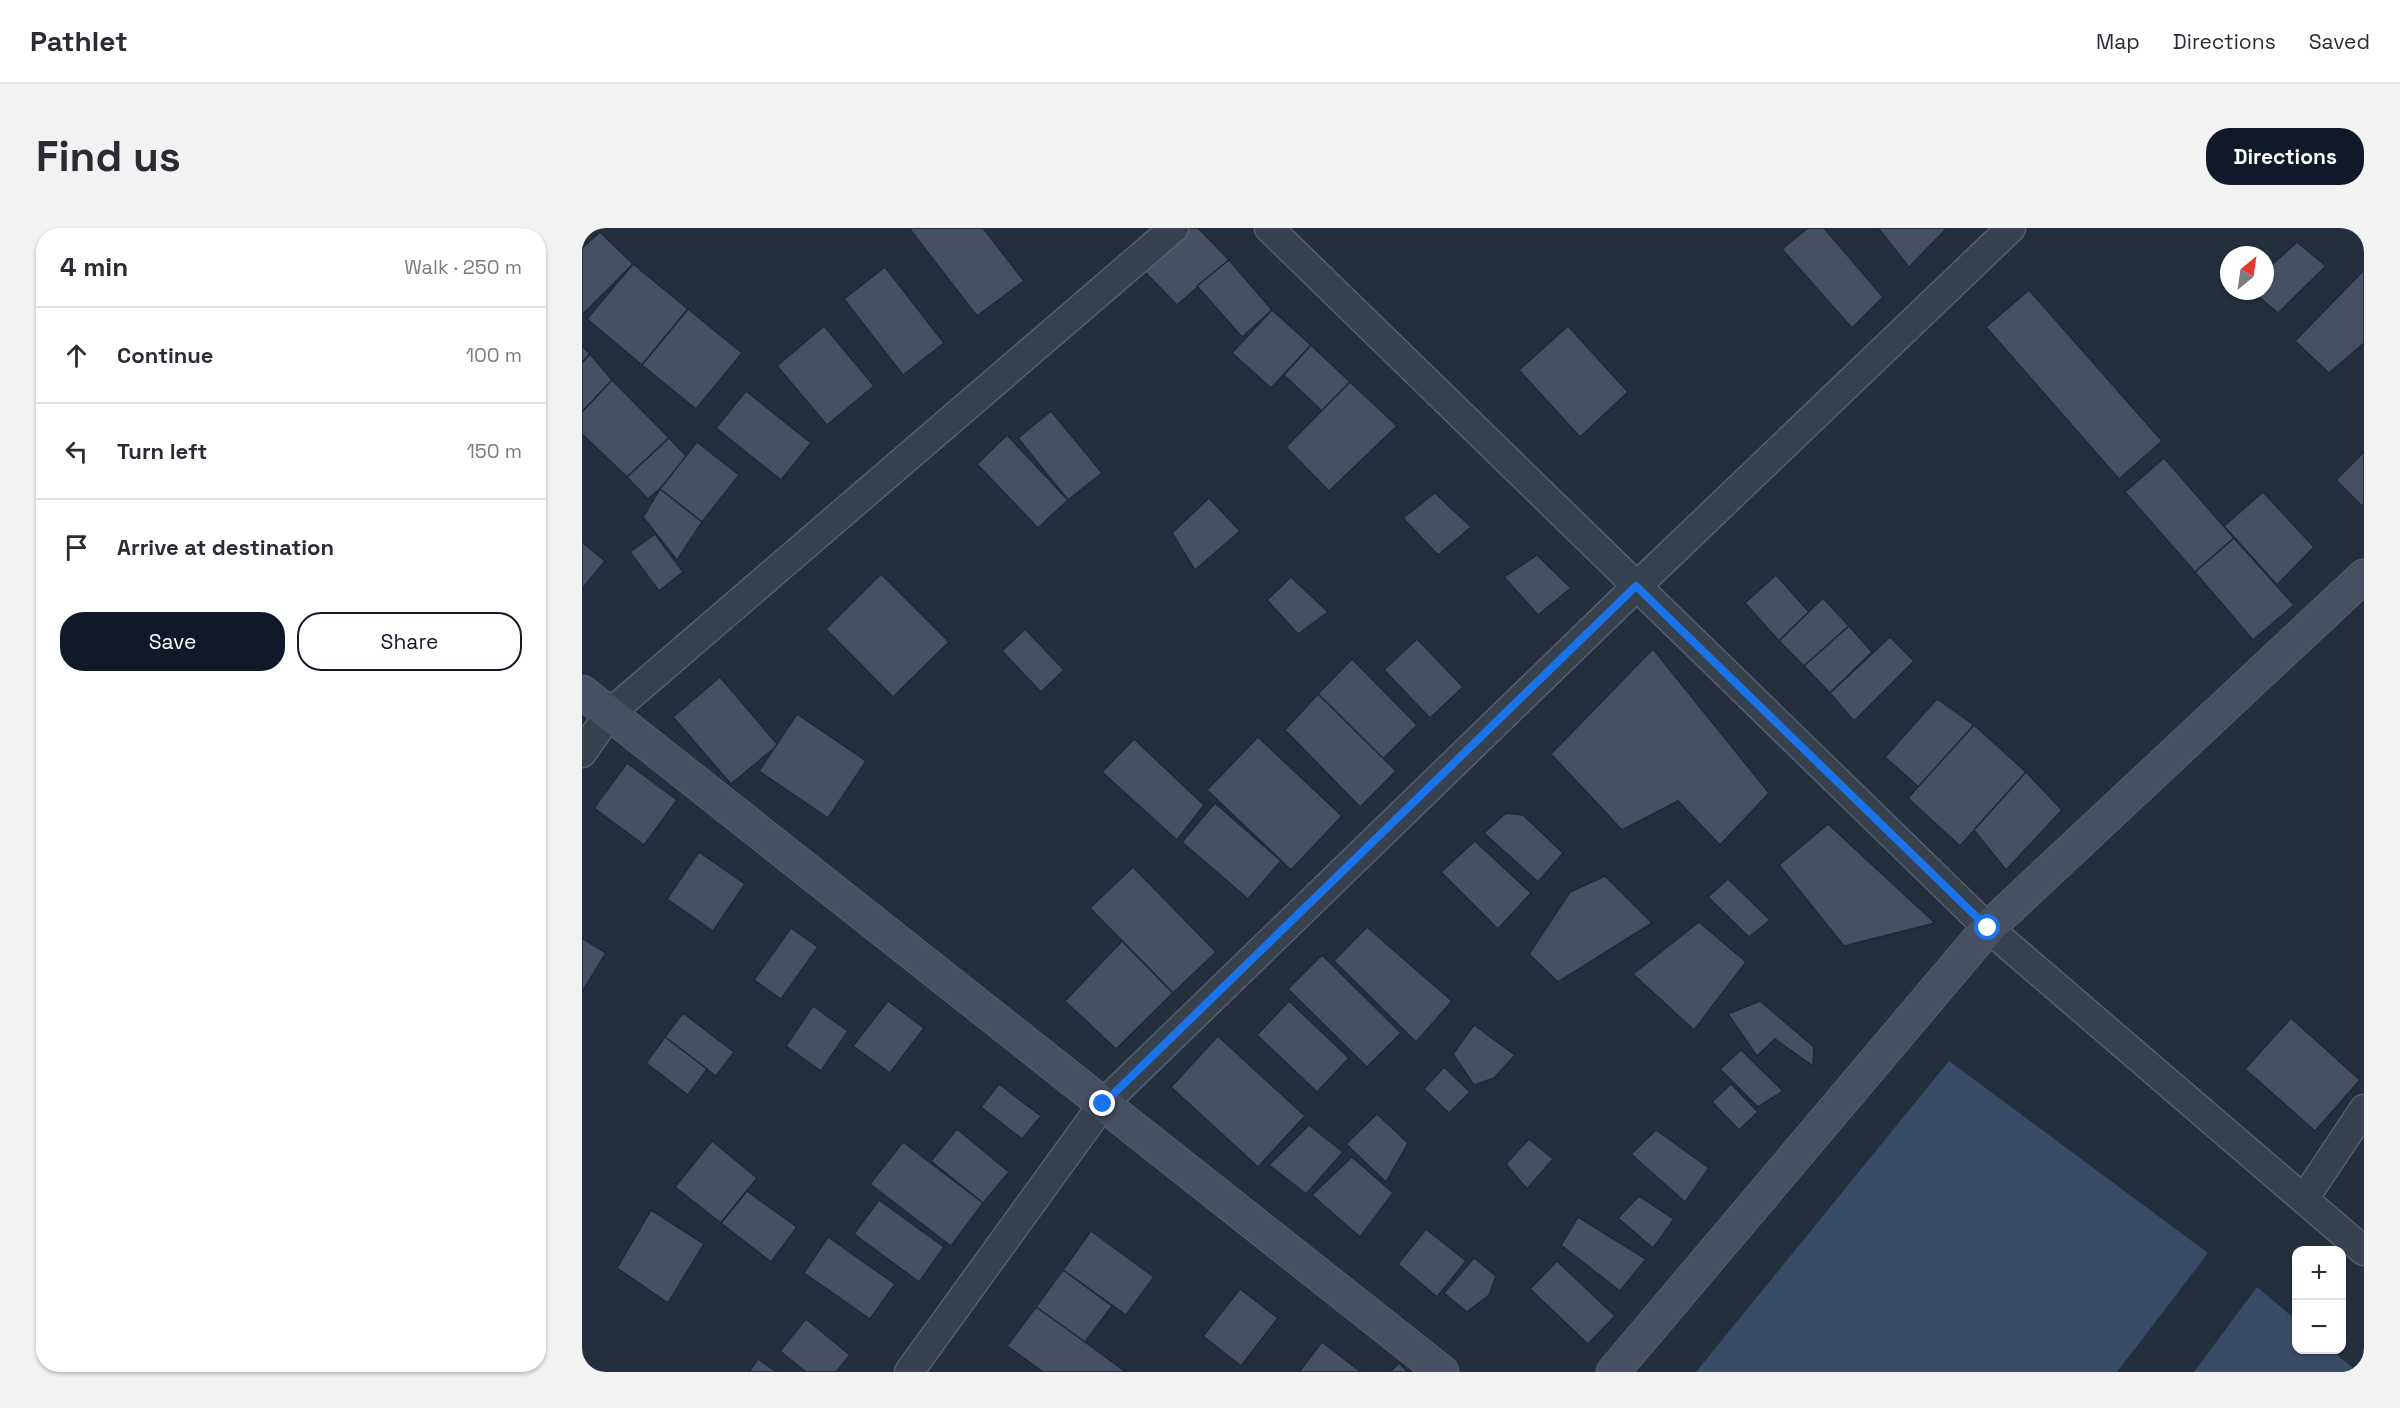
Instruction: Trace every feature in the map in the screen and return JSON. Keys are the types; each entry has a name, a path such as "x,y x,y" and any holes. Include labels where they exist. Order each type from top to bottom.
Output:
{"street":[{"path":"582,753 609,714 1174,228"},
{"path":"1269,228 1988,928 2364,1251"},
{"path":"909,1372 1103,1104 1636,586 2011,228"},
{"path":"1613,1372 1988,928 2364,576"},
{"path":"582,692 1442,1372"},
{"path":"2304,1199 2364,1109"}],"water":[{"path":"1949,1061 2208,1253 2117,1372 1696,1372"},
{"path":"2257,1287 2292,1317 2292,1354 2336,1354 2358,1372 2194,1372"}],"building":[{"path":"909,228 983,228 1024,281 977,316"},
{"path":"1190,228 1198,228 1229,260 1177,305 1145,272"},
{"path":"1808,228 1824,228 1883,297 1852,328 1782,249"},
{"path":"1878,228 1947,228 1909,267"},
{"path":"600,232 633,264 582,315 582,248"},
{"path":"2297,242 2326,266 2278,313 2263,300 2274,300 2274,263"},
{"path":"1229,260 1272,310 1242,337 1197,286"},
{"path":"633,264 688,309 642,365 587,319"},
{"path":"885,267 944,343 903,375 844,299"},
{"path":"2364,270 2364,343 2329,373 2295,341"},
{"path":"2029,290 2162,441 2119,479 1986,327"},
{"path":"688,309 742,353 696,409 642,365"},
{"path":"1272,310 1311,345 1271,388 1232,353"},
{"path":"824,326 874,386 827,425 777,366"},
{"path":"1568,326 1628,392 1580,437 1519,370"},
{"path":"1311,345 1350,382 1322,411 1284,375"},
{"path":"582,346 590,354 582,362"},
{"path":"590,354 612,380 582,412 582,363"},
{"path":"612,380 669,438 627,477 582,434 582,412"},
{"path":"1350,382 1397,426 1329,491 1286,447"},
{"path":"746,391 811,443 781,480 716,428"},
{"path":"1051,411 1102,473 1068,500 1018,438"},
{"path":"1007,435 1068,500 1038,528 977,464"},
{"path":"669,438 691,461 648,499 627,477"},
{"path":"697,442 739,475 702,522 660,489"},
{"path":"2364,452 2364,504 2362,506 2336,480"},
{"path":"2164,458 2234,538 2195,572 2125,492"},
{"path":"660,489 702,522 677,560 643,517"},
{"path":"2263,492 2314,547 2277,585 2224,526"},
{"path":"1435,493 1471,527 1438,555 1403,518"},
{"path":"1209,498 1240,531 1195,570 1172,533"},
{"path":"655,534 683,572 659,591 630,552"},
{"path":"2234,538 2294,605 2253,640 2195,572"},
{"path":"582,542 605,561 582,589"},
{"path":"1537,555 1571,588 1538,615 1504,577"},
{"path":"881,574 949,642 893,697 826,629"},
{"path":"1776,575 1809,612 1779,641 1745,603"},
{"path":"1291,577 1328,612 1298,634 1267,600"},
{"path":"1823,598 1849,626 1804,666 1779,641"},
{"path":"1849,626 1872,652 1830,693 1804,666"},
{"path":"1025,629 1064,670 1041,692 1002,651"},
{"path":"1890,637 1914,661 1854,721 1830,693"},
{"path":"1417,639 1463,687 1430,718 1384,670"},
{"path":"1653,649 1769,793 1720,845 1678,801 1622,830 1551,754"},
{"path":"1352,659 1417,725 1383,759 1318,694"},
{"path":"720,677 778,745 731,784 673,717"},
{"path":"1318,694 1396,771 1360,807 1285,730"},
{"path":"1937,699 1974,725 1922,790 1885,757"},
{"path":"797,714 866,761 828,818 759,771"},
{"path":"1974,725 2026,772 1960,846 1908,798"},
{"path":"1258,737 1342,816 1291,870 1207,790"},
{"path":"1134,739 1204,805 1177,840 1102,772"},
{"path":"627,763 677,800 644,845 594,808"},
{"path":"2026,772 2062,810 2006,870 1974,830"},
{"path":"1215,803 1281,861 1248,899 1182,842"},
{"path":"1506,813 1523,815 1563,853 1538,882 1484,833"},
{"path":"1828,824 1935,923 1844,946 1779,865"},
{"path":"1475,841 1531,893 1498,929 1441,872"},
{"path":"699,852 745,884 713,931 667,899"},
{"path":"1133,867 1216,952 1173,993 1090,908"},
{"path":"1605,876 1652,923 1558,982 1529,954 1570,892"},
{"path":"1728,879 1770,920 1749,937 1708,897"},
{"path":"1699,922 1746,962 1694,1030 1633,974"},
{"path":"1367,927 1452,1001 1416,1042 1334,961"},
{"path":"791,928 818,947 781,999 754,980"},
{"path":"582,938 606,953 582,992"},
{"path":"1122,941 1173,993 1116,1049 1065,1001"},
{"path":"1322,955 1401,1033 1367,1067 1288,989"},
{"path":"888,1001 924,1028 890,1073 853,1046"},
{"path":"1289,1001 1349,1058 1317,1092 1257,1035"},
{"path":"1760,1001 1814,1047 1813,1066 1775,1039 1757,1056 1728,1014"},
{"path":"813,1006 848,1031 821,1071 786,1046"},
{"path":"683,1013 734,1052 716,1076 665,1037"},
{"path":"2291,1018 2360,1080 2315,1131 2245,1069"},
{"path":"1474,1025 1515,1055 1494,1078 1474,1085 1453,1054"},
{"path":"1218,1036 1305,1116 1258,1167 1171,1087"},
{"path":"665,1037 707,1069 688,1095 646,1063"},
{"path":"1741,1050 1783,1091 1758,1107 1720,1069"},
{"path":"1444,1067 1470,1092 1449,1113 1424,1089"},
{"path":"999,1084 1041,1116 1022,1139 981,1107"},
{"path":"1731,1084 1758,1112 1739,1130 1712,1102"},
{"path":"1377,1114 1408,1143 1386,1182 1346,1144"},
{"path":"1309,1125 1343,1152 1306,1194 1269,1165"},
{"path":"957,1129 1009,1172 983,1203 931,1161"},
{"path":"1656,1130 1709,1168 1685,1202 1631,1154"},
{"path":"1529,1139 1553,1159 1527,1189 1506,1164"},
{"path":"712,1141 757,1178 721,1223 675,1187"},
{"path":"903,1142 983,1203 951,1246 870,1184"},
{"path":"1352,1157 1393,1193 1360,1237 1312,1195"},
{"path":"747,1191 797,1227 771,1262 721,1223"},
{"path":"1639,1196 1674,1219 1653,1248 1618,1218"},
{"path":"879,1200 944,1247 919,1282 854,1234"},
{"path":"651,1210 704,1244 668,1303 617,1268"},
{"path":"1578,1217 1646,1259 1620,1291 1561,1245"},
{"path":"1426,1229 1466,1261 1437,1297 1398,1264"},
{"path":"1091,1231 1154,1277 1126,1315 1063,1270"},
{"path":"828,1237 895,1284 870,1319 804,1273"},
{"path":"1474,1258 1496,1276 1489,1295 1467,1312 1444,1293"},
{"path":"1557,1261 1615,1316 1588,1344 1530,1289"},
{"path":"1063,1270 1112,1306 1085,1342 1036,1307"},
{"path":"1240,1289 1278,1318 1241,1366 1203,1336"},
{"path":"1036,1307 1126,1372 1043,1372 1007,1346"},
{"path":"806,1319 850,1355 836,1372 806,1372 780,1351"},
{"path":"1322,1342 1361,1372 1299,1372"},
{"path":"758,1359 777,1372 749,1372"},
{"path":"1399,1363 1408,1372 1390,1372"}],"route":[{"path":"1103,1104 1636,586 1988,928"}]}
